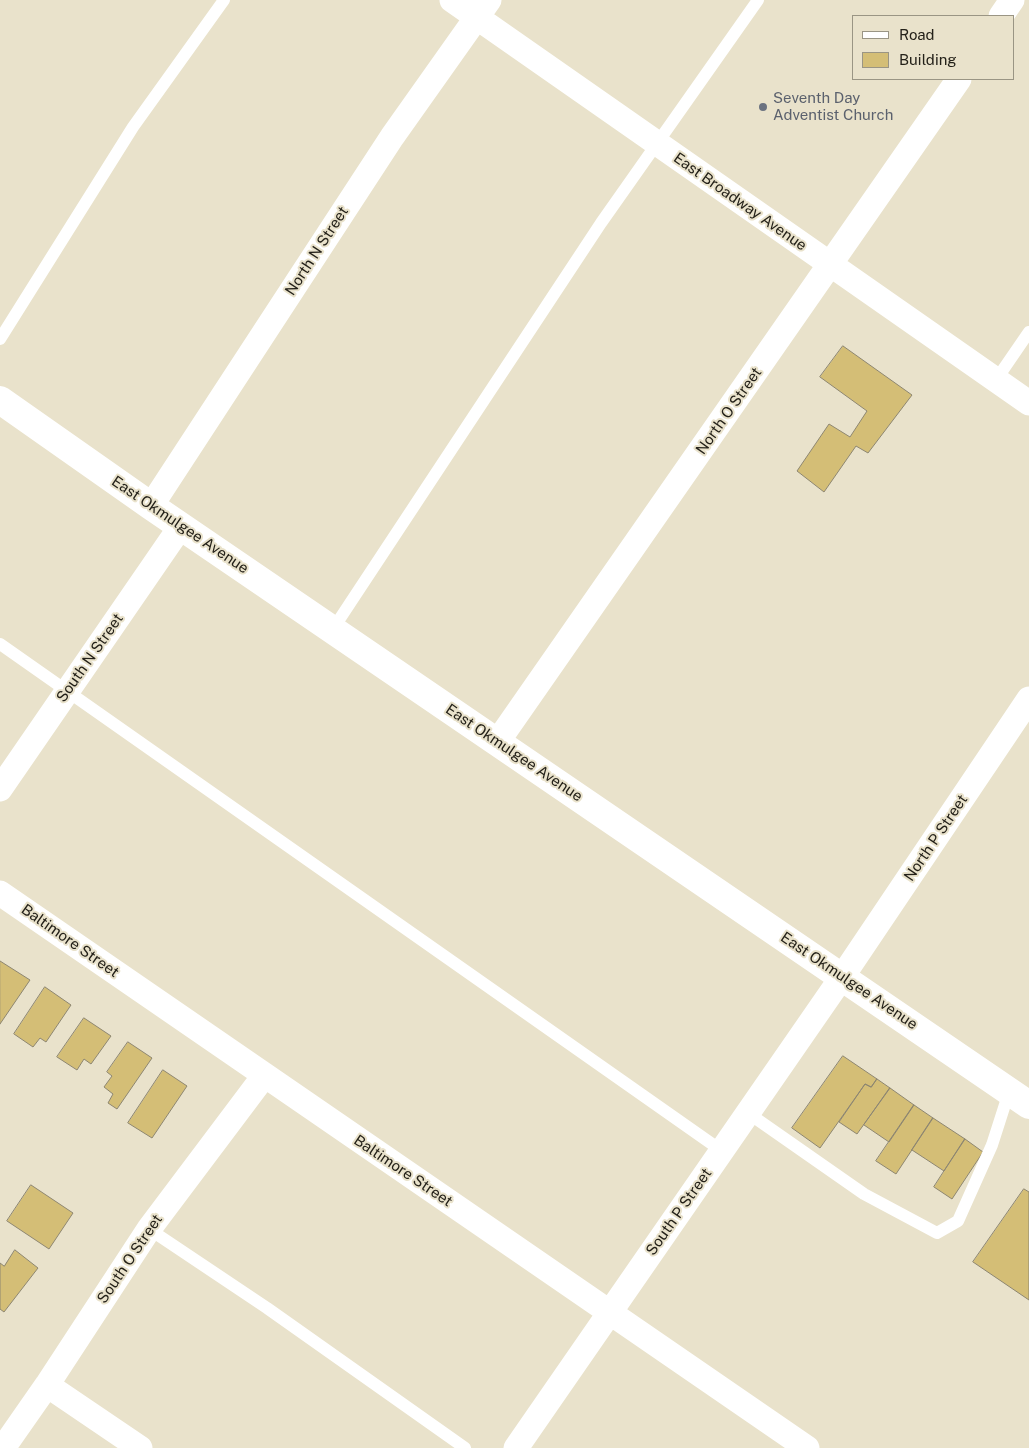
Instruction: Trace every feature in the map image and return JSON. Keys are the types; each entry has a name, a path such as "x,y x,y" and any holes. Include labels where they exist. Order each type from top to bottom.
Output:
{"main road":[{"name":"East Okmulgee Avenue","path":"0,400 151,506 1019,1098"}],"street":[{"name":"East Broadway Avenue","path":"452,0 482,9 657,143 1029,404"},
{"path":"1002,15 1012,0"},
{"name":"North N Street","path":"151,506 392,137 482,9"},
{"name":"North O Street","path":"498,742 958,80"},
{"name":"South N Street","path":"0,790 181,526"},
{"name":"North P Street","path":"842,977 1028,701"},
{"name":"Baltimore Street","path":"0,893 807,1448"},
{"name":"South P Street","path":"516,1448 842,977"},
{"name":"South O Street","path":"3,1448 47,1385 149,1229 264,1076"},
{"path":"47,1385 140,1448"}],"lane":[{"path":"0,339 133,127 224,0"},
{"path":"333,629 601,223 758,0"},
{"path":"996,380 1029,332"},
{"path":"0,644 722,1151"},
{"path":"748,1113 864,1194 937,1233 958,1221 992,1145 1019,1098"},
{"path":"149,1229 267,1308 465,1448"}],"building":[{"path":"843,346 912,395 868,453 856,446 824,492 797,471 829,424 850,437 867,411 820,377"},
{"path":"0,961 30,980 0,1024"},
{"path":"45,987 71,1005 46,1042 40,1038 33,1047 14,1034"},
{"path":"84,1018 111,1036 91,1064 84,1059 77,1070 57,1057"},
{"path":"128,1042 152,1058 117,1109 108,1103 113,1094 104,1087 112,1076 107,1072"},
{"path":"843,1056 877,1079 871,1087 865,1084 820,1148 792,1128"},
{"path":"163,1070 187,1086 152,1138 128,1123"},
{"path":"877,1079 890,1088 857,1134 839,1122 865,1084 871,1087"},
{"path":"890,1088 914,1105 889,1142 864,1125"},
{"path":"914,1105 933,1118 896,1174 876,1161"},
{"path":"933,1118 965,1139 944,1171 912,1150"},
{"path":"965,1139 983,1152 952,1199 934,1187"},
{"path":"31,1185 73,1213 49,1249 7,1221"},
{"path":"1024,1189 1029,1192 1029,1300 973,1262"},
{"path":"15,1250 38,1268 4,1312 0,1309 0,1263 4,1266"}],"place":[{"name":"Seventh Day Adventist Church","path":"763,107"}]}
